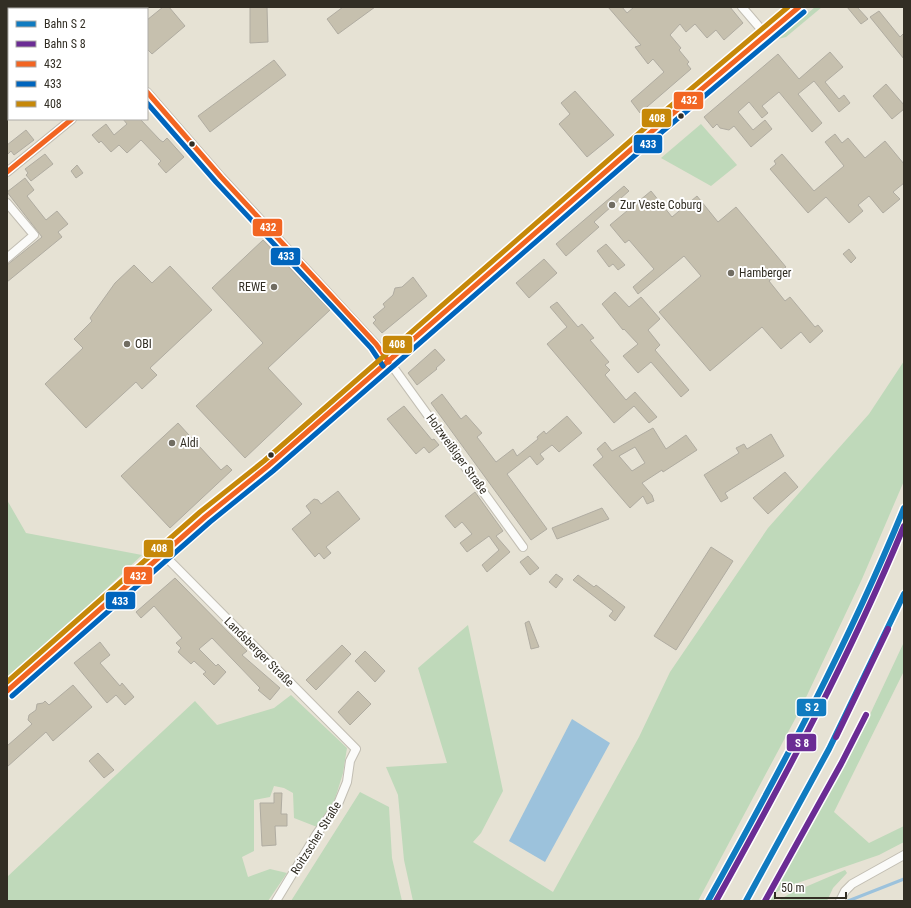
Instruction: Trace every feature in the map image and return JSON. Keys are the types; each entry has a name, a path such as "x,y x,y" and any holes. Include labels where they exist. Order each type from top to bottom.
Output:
{"main road":[{"path":"7,691 163,554 389,362 641,141 799,7"}],"street":[{"path":"742,7 766,35"},
{"name":"Holzweißiger Straße","path":"148,93 221,177 376,344 523,547"},
{"path":"7,172 71,120"},
{"path":"7,203 34,235 7,258"},
{"name":"Landsberger Straße","path":"163,554 356,749"},
{"name":"Roitzscher Straße","path":"276,901 316,835 338,804 347,782 350,761 356,749"},
{"path":"840,901 845,891 864,876 904,855"}],"green space":[{"path":"815,7 822,7 786,37 778,39"},
{"path":"701,124 737,165 711,186 661,158"},
{"path":"904,361 904,481 862,579 801,708 698,901 413,901 404,860 398,795 386,767 447,763 418,668 468,625 503,791 481,833 473,842 553,892 639,737 670,672 768,528 869,414"},
{"path":"7,500 26,533 142,555 88,606 7,677"},
{"path":"904,642 904,671 834,812 869,843 904,826 904,842 879,855 783,888 774,894 775,901 770,901 865,725"},
{"path":"291,695 347,748 343,773 335,799 317,827 294,818 293,793 284,788 274,786 270,797 254,800 254,851 242,857 248,877 270,869 287,873 268,901 7,901 7,877 195,701 217,725 274,708"},
{"path":"360,792 389,807 392,858 402,901 291,901"},
{"path":"845,870 847,873 833,888 827,901 778,901 789,894"}],"water":[{"path":"572,719 610,743 545,862 509,841"}],"building":[{"path":"163,7 169,7 185,26 152,54 148,50 148,19"},
{"path":"250,7 267,7 268,42 250,43"},
{"path":"343,7 375,7 338,34 327,19"},
{"path":"608,7 622,7 627,13 634,7 730,7 743,23 724,40 716,30 707,38 695,24 686,32 680,24 670,35 681,48 679,50 689,62 687,64 691,69 640,113 631,101 664,72 653,59 648,64 635,47 641,45"},
{"path":"847,7 857,7 868,19 861,24"},
{"path":"879,11 900,37 904,33 904,59 870,17"},
{"path":"830,52 843,67 825,82 839,99 844,95 850,103 839,112 814,81 798,94 822,123 812,132 779,92 762,106 768,113 762,118 749,102 738,112 753,130 765,120 772,129 751,147 734,126 729,130 720,128 717,124 713,128 704,117 778,54 799,79"},
{"path":"274,60 286,75 210,132 198,116"},
{"path":"886,84 904,105 904,109 892,119 873,96"},
{"path":"575,91 614,135 587,157 559,124 570,114 561,103"},
{"path":"124,120 141,120 160,140 163,142 167,138 184,157 166,173 158,164 161,161 141,140 127,153 119,145 111,152 101,141 99,143 92,135 106,124 114,135 127,124"},
{"path":"26,130 34,140 14,155 11,151 7,155 7,145"},
{"path":"835,134 842,143 848,138 865,158 885,141 904,164 904,183 893,192 900,199 883,213 869,196 858,205 863,211 849,223 826,197 808,213 770,169 776,164 774,161 782,154 814,191 844,166 825,142"},
{"path":"45,154 53,164 31,181 26,175 28,173 25,169"},
{"path":"77,165 83,173 76,178 71,171"},
{"path":"25,178 34,190 27,196 46,220 57,211 68,224 58,232 62,237 7,282 7,265 42,237 7,192"},
{"path":"624,186 629,191 594,222 599,227 566,256 556,244"},
{"path":"651,191 672,217 697,196 718,222 736,207 786,267 769,281 785,301 790,297 815,327 818,325 823,331 810,343 801,332 781,349 762,327 710,371 659,312 701,276 684,256 638,294 633,287 654,269 629,240 625,243 610,225"},
{"path":"263,240 330,310 268,368 302,404 245,458 196,406 263,343 212,288"},
{"path":"606,244 625,265 618,270 613,264 609,267 597,251"},
{"path":"849,249 856,258 851,263 843,254"},
{"path":"544,259 557,273 529,298 516,283"},
{"name":"OBI","path":"134,265 152,283 170,266 212,310 150,368 157,375 142,389 136,382 86,428 45,384 83,348 74,339 92,321 90,318 115,283"},
{"path":"413,277 427,296 382,333 373,323 376,320 373,317 385,307 383,304 393,295 395,288 402,287"},
{"path":"615,292 629,307 641,297 660,319 648,330 660,345 655,350 689,390 681,397 651,362 638,373 623,356 638,344 624,329 623,330 602,304"},
{"path":"557,302 578,327 582,324 594,338 590,340 609,362 605,365 610,370 605,375 626,400 635,392 657,417 649,423 634,406 614,423 547,344 567,327 550,307"},
{"path":"435,349 445,360 436,368 437,369 417,385 408,373"},
{"path":"442,394 461,419 466,415 482,433 477,437 496,462 513,449 517,456 538,439 537,437 544,431 546,434 567,416 582,433 559,452 552,445 540,454 544,459 537,465 530,456 507,474 547,529 531,540 431,403"},
{"path":"404,406 432,440 434,439 439,445 429,453 424,447 416,454 387,419"},
{"path":"178,423 221,470 227,465 232,470 170,528 121,476"},
{"path":"653,428 666,449 686,435 697,450 663,472 662,470 642,483 652,495 654,501 647,504 643,496 630,508 593,465 603,457 597,449 605,442 612,451","holes":["635,447 645,463 632,471 619,456"]},
{"path":"771,434 784,456 725,493 728,498 721,502 704,475 739,453 736,448 744,444 747,449"},
{"path":"785,472 798,487 768,514 753,498"},
{"path":"338,491 360,519 326,547 331,553 324,559 319,553 315,557 292,529 311,513 306,506 314,499 318,500 321,504"},
{"path":"475,492 503,531 496,536 510,552 487,572 482,565 499,550 489,536 467,552 460,543 472,534 462,522 455,528 445,516"},
{"path":"602,508 609,519 557,539 552,528"},
{"path":"711,547 733,561 676,650 654,636"},
{"path":"528,556 539,568 530,575 520,562"},
{"path":"556,574 563,579 556,588 549,582"},
{"path":"578,575 594,587 596,585 625,607 615,621 609,616 613,611 573,580"},
{"path":"175,578 247,651 242,655 280,688 270,700 258,690 260,688 212,638 199,649 216,666 218,664 226,672 214,685 203,674 206,672 194,661 191,664 178,652 181,648 176,643 182,638 154,606 141,618 136,612"},
{"path":"529,621 539,647 531,649 525,623"},
{"path":"100,642 110,655 100,663 120,686 122,683 134,697 125,705 116,695 107,703 74,663"},
{"path":"342,645 351,654 316,690 306,680"},
{"path":"365,651 385,671 375,682 355,661"},
{"path":"73,685 92,707 53,741 46,732 7,767 7,746 32,724 28,720 29,715 36,710 37,704 45,701 49,705"},
{"path":"358,691 371,704 350,725 338,712"},
{"path":"98,753 114,770 104,778 89,761"},
{"path":"274,793 282,793 281,814 287,814 287,826 275,826 276,845 262,846 260,803 274,803"}],"waterway":[{"path":"848,901 904,879"}],"transit line":[{"name":"408","path":"7,682 200,512 264,461 653,121 788,7"},
{"name":"432","path":"7,691 205,517 268,466 658,126 799,7"},
{"name":"433","path":"12,696 210,522 273,471 663,131 804,12"},
{"name":"432","path":"148,93 221,177 376,344 389,362"},
{"name":"433","path":"148,104 216,182 371,348 383,366"},
{"name":"432","path":"7,172 71,120"},
{"path":"708,901 812,708 860,609 904,508"},
{"path":"716,901 791,763 839,670 904,526"},
{"path":"746,901 829,749 904,594"},
{"path":"836,737 888,629"},
{"path":"765,901 841,764 866,715"}],"place":[{"name":"Zur Veste Coburg","path":"612,205"},
{"name":"Hamberger","path":"731,273"},
{"name":"REWE","path":"274,287"},
{"name":"OBI","path":"127,344"},
{"name":"Aldi","path":"172,443"}]}
